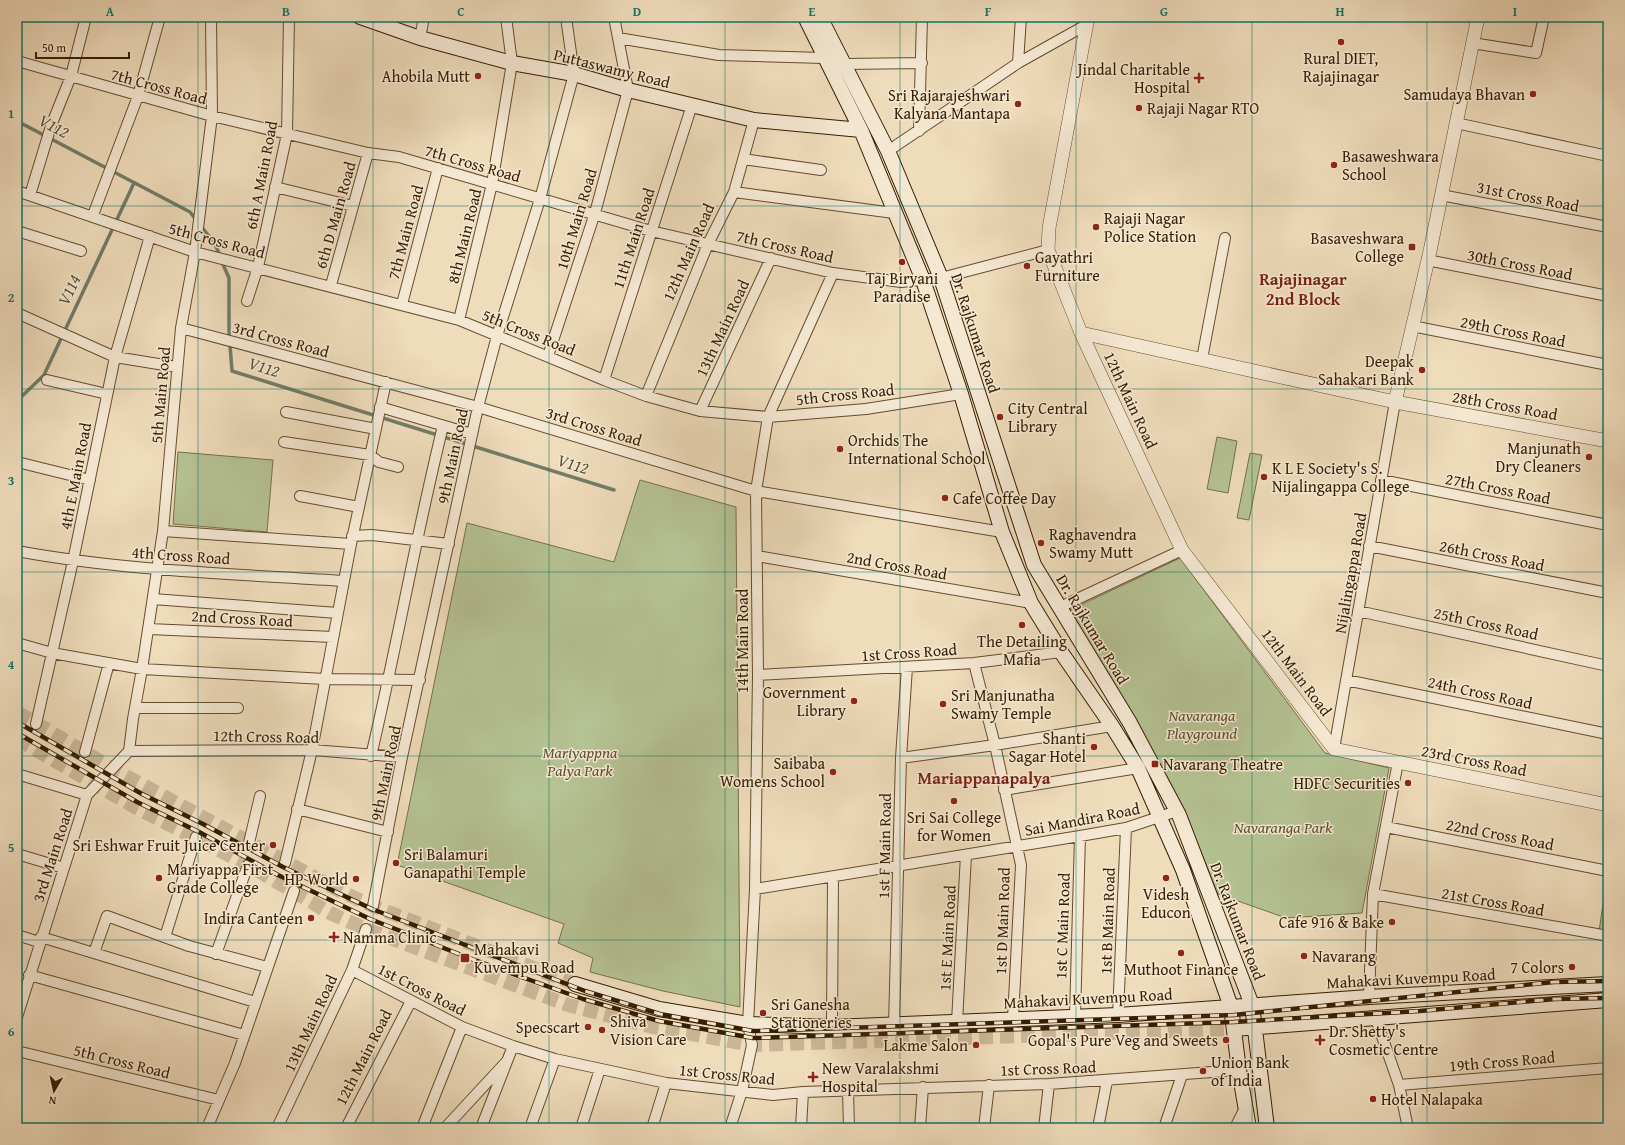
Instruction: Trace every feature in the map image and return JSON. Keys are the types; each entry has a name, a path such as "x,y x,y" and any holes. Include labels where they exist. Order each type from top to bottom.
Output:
{"main road":[{"name":"Puttaswamy Road","path":"361,17 420,38 512,63 574,74 628,90 754,120 861,130"},
{"name":"Dr. Rajkumar Road","path":"805,17 861,130 894,214 924,280 961,394 1002,532 1031,603 1060,652 1112,726 1138,768 1183,870 1232,1007 1239,1070 1249,1128"},
{"name":"Dr. Rajkumar Road","path":"820,17 888,151 941,278 1034,565 1130,723 1177,811 1252,1005 1267,1128"},
{"name":"Mahakavi Kuvempu Road","path":"574,984 659,1009 748,1024 832,1027 958,1022 1013,1018 1118,1015 1369,997 1608,984"},
{"path":"1234,1029 1376,1019 1524,1005 1608,1000"}],"street":[{"path":"30,195 46,142 71,76 86,17"},
{"path":"93,216 138,96 160,17"},
{"name":"5th Main Road","path":"129,751 163,531 181,328 195,252 212,116 210,17"},
{"name":"6th A Main Road","path":"247,301 258,266 287,134 289,17"},
{"path":"420,38 424,17"},
{"name":"8th Main Road","path":"459,320 492,184 512,63 506,17"},
{"name":"9th Main Road","path":"373,906 402,757 420,680 478,407 497,336 540,199 574,74 566,17"},
{"path":"614,17 628,90"},
{"path":"919,131 922,63 922,17"},
{"path":"1018,63 1021,17"},
{"path":"1395,402 1427,260 1478,17"},
{"path":"1472,43 1536,53 1544,17"},
{"path":"888,151 1018,63 1087,21"},
{"name":"12th Main Road","path":"1087,21 1049,228 1048,250 1082,333 1182,550 1334,749"},
{"path":"618,38 719,55 824,58"},
{"name":"7th Cross Road","path":"17,61 212,116 368,153 399,157 540,199 595,213 651,231 833,273 901,282 924,280"},
{"path":"845,64 922,63"},
{"name":"10th Main Road","path":"548,356 595,213 628,90"},
{"name":"11th Main Road","path":"604,380 692,105"},
{"name":"12th Main Road","path":"646,396 708,244 734,192 754,120"},
{"path":"1456,123 1608,156"},
{"name":"6th D Main Road","path":"331,285 368,153"},
{"path":"743,159 821,170"},
{"name":"7th Main Road","path":"402,304 438,168"},
{"path":"275,187 353,206"},
{"name":"5th Cross Road","path":"17,191 195,252 258,266 459,320 646,396 700,411 768,417 866,409 961,394"},
{"path":"734,192 894,214"},
{"name":"31st Cross Road","path":"1441,195 1608,227"},
{"path":"17,231 82,251"},
{"name":"4th E Main Road","path":"36,724 73,561 115,357 150,236"},
{"path":"1202,359 1225,238"},
{"path":"924,280 941,278 1048,250"},
{"name":"13th Main Road","path":"700,411 771,258"},
{"name":"30th Cross Road","path":"1427,260 1608,296"},
{"name":"14th Main Road","path":"748,1024 755,889 758,675 756,491 768,417 833,273"},
{"path":"17,313 115,357 177,367"},
{"name":"29th Cross Road","path":"1412,326 1608,365"},
{"name":"3rd Cross Road","path":"181,328 478,407 756,491 1002,532"},
{"name":"28th Cross Road","path":"1082,333 1395,402 1608,441"},
{"path":"47,380 107,394"},
{"path":"285,863 312,750 351,540 386,382"},
{"name":"Nijalingappa Road","path":"1334,749 1395,402"},
{"path":"380,409 471,436"},
{"path":"286,412 377,426"},
{"path":"371,756 389,680 417,541 442,428"},
{"path":"284,442 370,456 379,462 398,466"},
{"path":"17,462 90,480"},
{"name":"27th Cross Road","path":"1381,480 1608,525"},
{"path":"300,496 359,507"},
{"path":"163,531 351,540 372,535 449,544"},
{"name":"26th Cross Road","path":"1369,546 1608,592"},
{"path":"1060,607 1182,550"},
{"name":"4th Cross Road","path":"17,551 73,561 158,569 344,580"},
{"name":"2nd Cross Road","path":"757,556 1031,603"},
{"path":"153,600 338,613"},
{"name":"25th Cross Road","path":"1358,611 1608,666"},
{"name":"2nd Cross Road","path":"148,629 334,637"},
{"path":"17,643 52,653 142,669 325,679 420,680"},
{"name":"1st Cross Road","path":"758,675 974,663 1060,652"},
{"path":"85,752 109,663"},
{"name":"1st D Main Road","path":"974,663 995,745 1020,865 1013,1018"},
{"name":"1st F Main Road","path":"894,1025 901,758 907,667"},
{"name":"24th Cross Road","path":"1346,680 1608,734"},
{"path":"135,708 238,708"},
{"path":"901,758 995,745 1112,726"},
{"name":"23rd Cross Road","path":"1334,749 1608,804"},
{"name":"12th Cross Road","path":"129,751 312,750 371,756 402,757"},
{"path":"17,774 86,795 95,784 113,769 129,751"},
{"path":"1369,997 1373,894 1398,762"},
{"path":"1004,790 1138,768"},
{"name":"3rd Main Road","path":"17,1017 86,795"},
{"path":"249,844 260,796"},
{"path":"297,809 388,832"},
{"name":"Sai Mandira Road","path":"755,889 1126,828 1177,811"},
{"name":"22nd Cross Road","path":"1386,827 1608,871"},
{"name":"1st B Main Road","path":"1118,1015 1126,828"},
{"name":"1st C Main Road","path":"1074,1016 1080,836"},
{"path":"165,937 196,837"},
{"path":"17,854 64,868"},
{"name":"1st E Main Road","path":"958,1022 966,855"},
{"path":"216,954 248,865"},
{"path":"832,1027 833,876"},
{"path":"207,1128 244,1035 294,892"},
{"name":"21st Cross Road","path":"1373,894 1608,936"},
{"path":"94,953 107,916 216,954 267,967"},
{"name":"13th Main Road","path":"277,1128 352,970 366,929"},
{"path":"17,935 94,953 255,1002"},
{"name":"1st Cross Road","path":"352,970 462,1027 513,1046 555,1059 600,1069 666,1082 742,1092 773,1095 803,1092 922,1087 1049,1084 1239,1070"},
{"path":"30,975 244,1035"},
{"name":"12th Main Road","path":"346,1128 410,1000"},
{"path":"1376,1019 1399,1085 1408,1128"},
{"path":"730,1128 742,1092 752,1045 748,1024"},
{"path":"422,1128 462,1027"},
{"path":"481,1128 513,1046"},
{"name":"5th Cross Road","path":"17,1051 219,1100"},
{"path":"530,1128 555,1059"},
{"path":"444,1128 507,1061"},
{"name":"19th Cross Road","path":"1399,1085 1608,1068"},
{"path":"581,1128 600,1069"},
{"path":"1164,1128 1182,1075"},
{"path":"1098,1128 1107,1080"},
{"path":"652,1128 666,1082"},
{"path":"1044,1128 1049,1084"},
{"path":"984,1128 989,1085"},
{"path":"920,1128 922,1087"},
{"path":"848,1091 849,1128"},
{"path":"801,1128 803,1092"},
{"path":"1235,1128 1246,1106"}],"green space":[{"path":"1217,437 1237,441 1228,493 1207,489"},
{"path":"178,452 273,460 267,532 173,524"},
{"path":"1250,453 1262,455 1249,520 1237,518"},
{"name":"Mariyappna Palya Park","path":"640,480 736,507 740,1007 663,991 590,972 593,958 558,943 564,924 397,865 467,523 614,562"},
{"name":"Navaranga Park","path":"1180,558 1325,753 1389,768 1362,913 1286,918 1218,894 1185,812 1068,611"},
{"path":"1608,878 1608,932 1599,931"}],"waterway":[{"name":"V112","path":"17,121 190,212 197,221"},
{"name":"V114","path":"17,401 44,375 134,183"},
{"name":"V112","path":"201,226 215,244 220,256"},
{"name":"V112","path":"222,262 229,278 229,332 232,371 614,490"}],"tunnel":[{"path":"17,712 113,769 340,891 373,906 575,984"},
{"path":"17,739 135,807 248,865 330,913 366,929 568,1005 657,1028 752,1045 1234,1029"}],"railway":[{"path":"17,722 142,794 203,824 283,867 372,909 585,991 660,1014 753,1031 1234,1015 1554,982 1608,981"},
{"path":"17,733 137,802 199,832 278,875 370,919 469,958 583,999 659,1021 753,1038 1234,1022 1420,1011 1555,999 1608,998"}],"place":[{"name":"Rural DIET, Rajajinagar","path":"1341,42"},
{"name":"Ahobila Mutt","path":"478,76"},
{"name":"Jindal Charitable Hospital","path":"1199,78"},
{"name":"Samudaya Bhavan","path":"1533,94"},
{"name":"Sri Rajarajeshwari Kalyana Mantapa","path":"1018,104"},
{"name":"Rajaji Nagar RTO","path":"1139,108"},
{"name":"Basaweshwara School","path":"1334,165"},
{"name":"Rajaji Nagar Police Station","path":"1096,227"},
{"name":"Basaveshwara College","path":"1412,247"},
{"name":"Taj Biryani Paradise","path":"902,262"},
{"name":"Gayathri Furniture","path":"1027,266"},
{"name":"Deepak Sahakari Bank","path":"1422,370"},
{"name":"City Central Library","path":"1000,417"},
{"name":"Orchids The International School","path":"840,449"},
{"name":"Manjunath Dry Cleaners","path":"1589,457"},
{"name":"K L E Society's S. Nijalingappa College","path":"1264,477"},
{"name":"Cafe Coffee Day","path":"945,498"},
{"name":"Raghavendra Swamy Mutt","path":"1041,543"},
{"name":"The Detailing Mafia","path":"1022,625"},
{"name":"Government Library","path":"854,701"},
{"name":"Sri Manjunatha Swamy Temple","path":"943,704"},
{"name":"Shanti Sagar Hotel","path":"1094,747"},
{"name":"Navarang Theatre","path":"1155,764"},
{"name":"Saibaba Womens School","path":"833,772"},
{"name":"HDFC Securities","path":"1408,783"},
{"name":"Sri Sai College for Women","path":"954,801"},
{"name":"Sri Eshwar Fruit Juice Center","path":"273,845"},
{"name":"Sri Balamuri Ganapathi Temple","path":"396,863"},
{"name":"Mariyappa First Grade College","path":"159,878"},
{"name":"Videsh Educon","path":"1166,878"},
{"name":"HP World","path":"356,879"},
{"name":"Indira Canteen","path":"311,918"},
{"name":"Cafe 916 & Bake","path":"1392,922"},
{"name":"Namma Clinic","path":"334,937"},
{"name":"Muthoot Finance","path":"1181,953"},
{"name":"Navarang","path":"1304,956"},
{"name":"Mahakavi Kuvempu Road","path":"465,958"},
{"name":"7 Colors","path":"1572,967"},
{"name":"Sri Ganesha Stationeries","path":"763,1013"},
{"name":"Specscart","path":"588,1027"},
{"name":"Shiva Vision Care","path":"602,1030"},
{"name":"Gopal's Pure Veg and Sweets","path":"1226,1040"},
{"name":"Dr. Shetty's Cosmetic Centre","path":"1320,1040"},
{"name":"Lakme Salon","path":"976,1045"},
{"name":"Union Bank of India","path":"1203,1071"},
{"name":"New Varalakshmi Hospital","path":"813,1077"},
{"name":"Hotel Nalapaka","path":"1373,1099"}],"district":[{"name":"Rajajinagar 2nd Block","path":"1303,289"},
{"name":"Mariappanapalya","path":"984,778"}],"park label":[{"name":"Navaranga Playground","path":"1202,724"}]}
